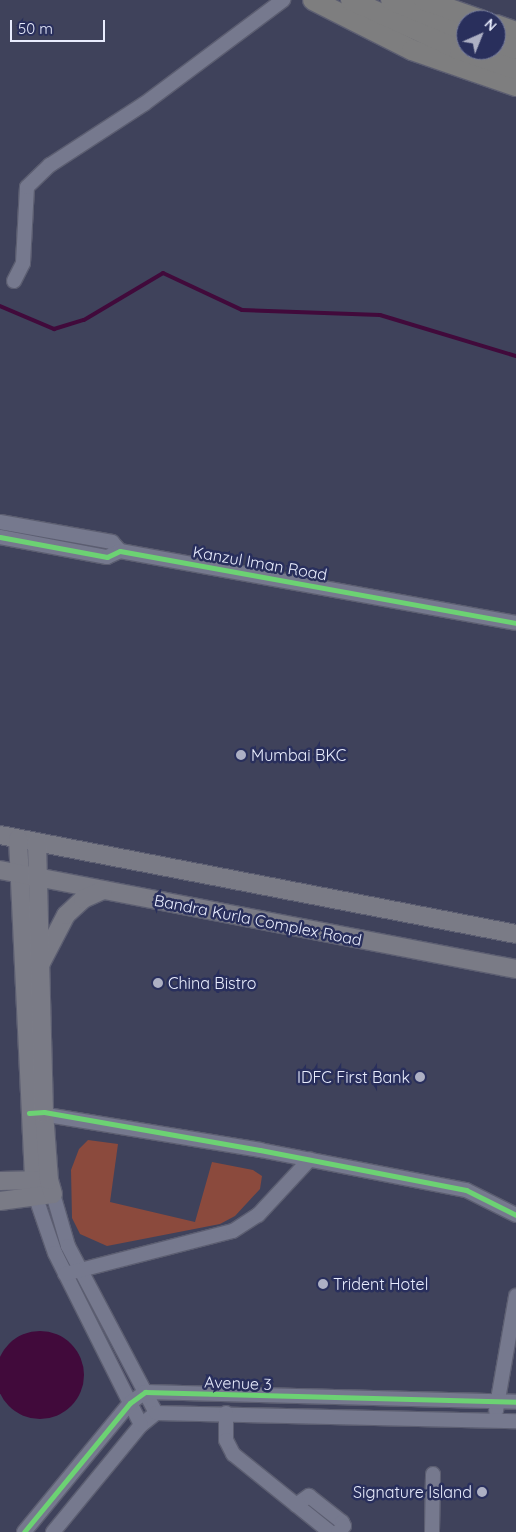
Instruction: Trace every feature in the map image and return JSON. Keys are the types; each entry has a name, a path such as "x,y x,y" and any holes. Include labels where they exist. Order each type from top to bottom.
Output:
{"highway":[{"path":"313,0 412,50 516,86"},
{"path":"351,0 460,50 516,69"},
{"path":"391,0 456,28"},
{"path":"424,0 456,11"},
{"path":"378,34 386,29 456,57 516,78"}],"main road":[{"path":"0,835 516,934"},
{"path":"18,839 29,876 40,967 37,1113"},
{"path":"37,842 29,876 37,1113 42,1188"},
{"name":"Bandra Kurla Complex Road","path":"0,870 516,969"},
{"path":"40,967 66,915 83,899 103,890"},
{"path":"0,1181 42,1188"},
{"path":"0,1201 42,1188"}],"street":[{"path":"14,281 23,263 27,187 50,165 144,104 284,0"},
{"name":"Kanzul Iman Road","path":"0,522 112,542 120,551"},
{"name":"Kanzul Iman Road","path":"0,538 107,556 120,551 516,623"},
{"path":"37,1113 310,1159 476,1192 516,1215"},
{"path":"66,1274 233,1231 258,1215 310,1159"},
{"path":"42,1188 68,1246 156,1413 141,1425 53,1532"},
{"path":"42,1188 40,1218 141,1425"},
{"path":"497,1422 495,1403 516,1296"},
{"path":"24,1532 130,1403 145,1392"},
{"name":"Avenue 3","path":"145,1392 495,1403 516,1402"},
{"name":"Avenue 3","path":"156,1413 226,1413 497,1422 516,1421"},
{"path":"226,1413 226,1440 233,1454 330,1532"},
{"path":"432,1532 433,1474"},
{"path":"296,1505 309,1496 342,1522 344,1526 338,1532"}],"shaded area":[{"path":"88,1140 118,1144 110,1202 195,1222 212,1162 253,1170 262,1176 260,1189 235,1216 220,1224 107,1246 80,1234 72,1218 71,1170 79,1149"},
{"path":"40,1331 57,1334 71,1344 81,1358 84,1375 81,1392 71,1406 57,1416 40,1419 23,1416 9,1406 -1,1392 -4,1375 -1,1358 9,1344 23,1334"}],"waterway":[{"path":"0,306 54,329 84,320 163,273 242,310 380,315 516,356"}],"cycle path":[{"path":"0,537 107,557 120,551 516,623"},
{"path":"29,1113 44,1112 260,1150 466,1190 516,1215"},
{"path":"24,1532 130,1403 145,1392 516,1402"}],"place":[{"name":"Mumbai BKC","path":"241,755"},
{"name":"China Bistro","path":"158,983"},
{"name":"IDFC First Bank","path":"420,1077"},
{"name":"Trident Hotel","path":"323,1284"},
{"name":"Signature Island","path":"482,1492"}]}
